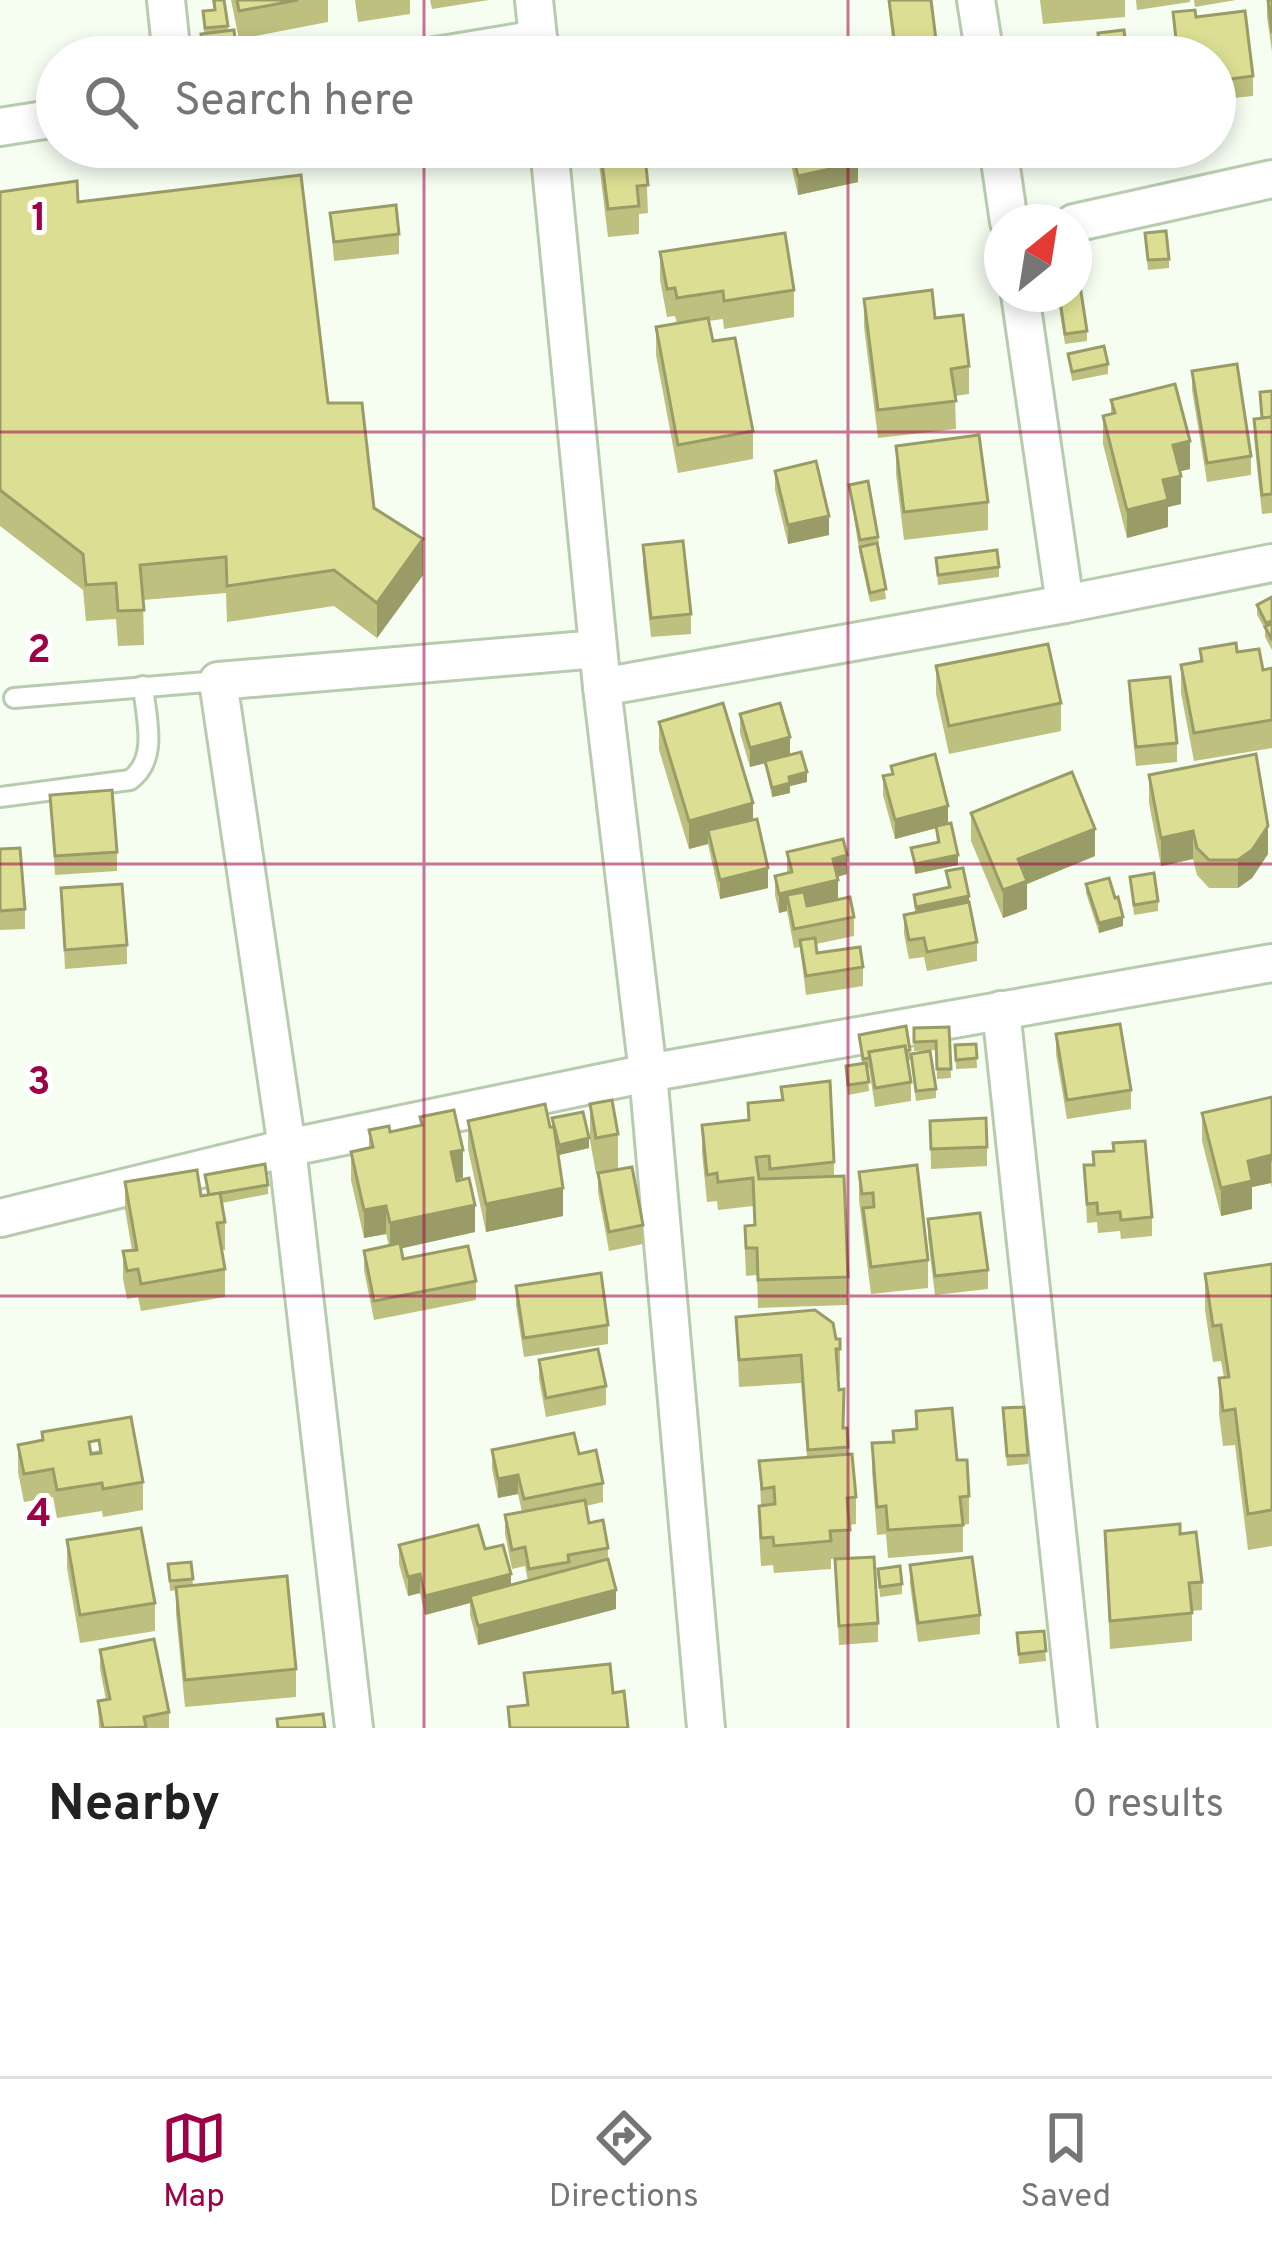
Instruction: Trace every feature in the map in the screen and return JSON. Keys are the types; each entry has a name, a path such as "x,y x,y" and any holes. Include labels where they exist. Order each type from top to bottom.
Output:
{"street":[{"path":"166,0 170,36"},
{"path":"534,0 538,36"},
{"path":"976,0 982,36"},
{"path":"0,127 36,121"},
{"path":"551,168 602,688 647,1073 706,1728"},
{"path":"1001,168 1006,204"},
{"path":"1092,219 1272,179"},
{"path":"1023,312 1065,604"},
{"path":"602,688 1272,563"},
{"path":"354,1728 287,1148 218,681 598,649"},
{"path":"0,1218 287,1148 647,1073 1272,963"},
{"path":"1001,1010 1078,1728"}],"lane":[{"path":"14,698 218,681"},
{"path":"0,796 130,780 143,770 149,754 143,686"}],"building":[{"path":"214,0 224,0 228,26 205,28 203,11 215,10"},
{"path":"237,0 298,0 239,11"},
{"path":"889,0 931,0 936,36 894,36"},
{"path":"1195,10 1196,17 1245,11 1253,76 1236,78 1236,36 1176,36 1173,12"},
{"path":"234,30 235,36 201,36"},
{"path":"1124,30 1125,36 1098,36"},
{"path":"603,168 646,168 648,185 637,186 639,206 608,209"},
{"path":"796,168 835,168 798,176"},
{"path":"301,175 328,403 362,403 374,508 423,539 377,603 334,570 227,586 226,557 140,565 144,610 118,611 116,583 86,585 83,554 0,490 0,192 77,181 78,202"},
{"path":"396,205 399,234 334,242 330,213"},
{"path":"1166,231 1169,259 1148,260 1145,233"},
{"path":"785,233 794,290 724,301 723,291 677,298 675,288 667,289 660,252"},
{"path":"932,290 935,318 963,315 969,366 951,369 956,401 878,410 864,299"},
{"path":"1062,312 1084,312 1087,331 1065,334"},
{"path":"708,318 713,341 735,338 753,431 678,445 656,327"},
{"path":"1104,346 1108,364 1072,372 1068,354"},
{"path":"1237,364 1251,456 1207,463 1192,371"},
{"path":"1175,384 1190,441 1173,445 1181,476 1163,480 1168,500 1127,510 1103,416 1115,413 1111,400"},
{"path":"1272,391 1272,417 1262,418 1260,392"},
{"path":"1272,417 1272,494 1262,495 1254,419"},
{"path":"979,435 988,502 904,512 896,446"},
{"path":"816,461 829,516 788,525 775,471"},
{"path":"868,481 878,537 860,540 849,485"},
{"path":"683,541 691,614 651,618 643,545"},
{"path":"877,543 886,589 870,593 860,547"},
{"path":"997,550 999,567 938,575 936,558"},
{"path":"1272,597 1272,621 1266,623 1257,605"},
{"path":"1236,643 1237,652 1259,649 1263,670 1272,668 1272,720 1194,733 1181,665 1202,661 1200,649"},
{"path":"1048,644 1061,703 949,726 936,666"},
{"path":"1170,677 1177,743 1136,747 1129,681"},
{"path":"723,703 753,803 689,821 659,722"},
{"path":"780,703 790,737 750,748 740,714"},
{"path":"801,752 807,772 772,788 765,761"},
{"path":"935,754 948,806 895,820 883,776 893,774 891,766"},
{"path":"1256,754 1268,826 1252,850 1238,860 1209,860 1197,848 1193,831 1161,838 1149,775"},
{"path":"1072,772 1095,829 1018,859 1027,881 1003,890 971,813"},
{"path":"112,790 117,852 55,856 50,795"},
{"path":"757,819 768,868 720,880 708,830"},
{"path":"951,823 958,855 915,864 911,848 939,842 936,826"},
{"path":"843,839 847,855 833,859 838,880 779,894 775,876 792,872 787,852"},
{"path":"20,848 25,909 0,911 0,849"},
{"path":"963,868 969,896 916,907 914,895 950,887 946,871"},
{"path":"1154,873 1158,901 1134,905 1130,877"},
{"path":"1109,878 1123,917 1099,923 1086,884"},
{"path":"122,884 127,945 65,950 61,888"},
{"path":"804,892 807,906 850,897 854,917 794,929 787,895"},
{"path":"969,902 977,942 927,952 924,938 909,940 904,915"},
{"path":"815,938 817,953 860,947 863,967 806,976 800,940"},
{"path":"1120,1024 1131,1090 1067,1100 1056,1034"},
{"path":"906,1026 910,1050 905,1046 869,1052 870,1058 863,1059 859,1035"},
{"path":"949,1027 951,1069 937,1069 936,1041 914,1042 914,1028"},
{"path":"976,1044 977,1058 956,1060 955,1045"},
{"path":"905,1046 911,1082 875,1088 869,1052"},
{"path":"930,1051 936,1089 916,1091 911,1054"},
{"path":"866,1063 869,1082 848,1085 846,1066"},
{"path":"830,1081 834,1162 770,1169 769,1156 756,1157 759,1179 844,1176 848,1277 758,1280 757,1248 746,1248 745,1226 755,1225 753,1178 718,1182 717,1173 707,1175 702,1125 749,1120 748,1103 783,1100 781,1087"},
{"path":"1272,1097 1272,1161 1271,1155 1248,1161 1252,1181 1221,1188 1202,1113"},
{"path":"612,1100 618,1134 596,1138 590,1104"},
{"path":"545,1104 550,1127 554,1127 563,1188 486,1204 468,1121"},
{"path":"454,1110 463,1150 451,1152 457,1181 469,1178 475,1205 390,1223 386,1206 364,1210 351,1152 373,1147 369,1130 389,1126 390,1132 422,1125 420,1117"},
{"path":"583,1112 589,1138 559,1145 552,1118"},
{"path":"986,1118 987,1147 931,1149 930,1121"},
{"path":"1145,1141 1152,1217 1121,1220 1120,1212 1098,1214 1097,1203 1087,1204 1084,1165 1094,1165 1093,1152 1114,1151 1113,1143"},
{"path":"265,1164 268,1185 209,1195 205,1175"},
{"path":"917,1165 928,1260 871,1267 863,1208 874,1207 873,1193 862,1194 859,1172"},
{"path":"632,1167 643,1225 609,1232 598,1173"},
{"path":"197,1170 201,1196 220,1193 225,1222 217,1223 225,1269 141,1284 138,1269 127,1271 123,1251 137,1250 125,1182"},
{"path":"980,1213 988,1270 935,1276 928,1219"},
{"path":"400,1243 403,1259 468,1246 476,1281 374,1301 364,1251"},
{"path":"1272,1264 1272,1510 1248,1514 1235,1409 1223,1411 1219,1378 1229,1377 1221,1325 1213,1326 1205,1274"},
{"path":"601,1273 608,1325 524,1338 516,1286"},
{"path":"815,1310 833,1323 836,1339 840,1339 840,1349 836,1349 839,1390 844,1389 843,1428 847,1428 848,1447 808,1450 801,1355 739,1360 736,1317"},
{"path":"598,1349 606,1386 546,1398 539,1360"},
{"path":"1024,1407 1028,1455 1007,1456 1003,1408"},
{"path":"952,1408 957,1460 967,1460 969,1496 960,1497 963,1525 888,1530 886,1506 877,1507 872,1443 894,1442 893,1431 917,1429 916,1411"},
{"path":"131,1417 143,1482 57,1490 53,1469 24,1474 18,1445 43,1440 42,1432","holes":["99,1440 101,1453 91,1454 89,1442"]},
{"path":"574,1433 579,1454 596,1450 603,1483 524,1499 518,1475 498,1479 492,1450"},
{"path":"852,1454 856,1497 847,1498 850,1530 830,1531 831,1541 774,1546 773,1537 761,1538 759,1506 775,1504 774,1487 762,1489 759,1461"},
{"path":"585,1500 589,1523 603,1520 608,1548 529,1569 525,1547 512,1550 505,1515"},
{"path":"1180,1524 1180,1534 1196,1532 1202,1582 1189,1583 1192,1613 1110,1621 1105,1531"},
{"path":"478,1525 485,1549 503,1545 511,1574 425,1596 420,1574 408,1577 399,1545"},
{"path":"141,1528 155,1603 80,1615 67,1540"},
{"path":"874,1557 878,1623 839,1626 835,1559"},
{"path":"972,1557 980,1615 918,1623 910,1565"},
{"path":"608,1559 616,1590 478,1626 470,1596"},
{"path":"191,1562 193,1579 170,1581 168,1564"},
{"path":"900,1566 902,1584 880,1587 878,1569"},
{"path":"287,1576 296,1669 185,1680 176,1587"},
{"path":"1044,1631 1046,1651 1019,1654 1017,1633"},
{"path":"154,1639 169,1712 144,1717 146,1727 103,1728 98,1701 110,1699 100,1650"},
{"path":"610,1664 613,1693 624,1691 628,1728 510,1728 508,1707 528,1705 524,1673"},
{"path":"323,1714 325,1728 278,1728 277,1719"}]}
